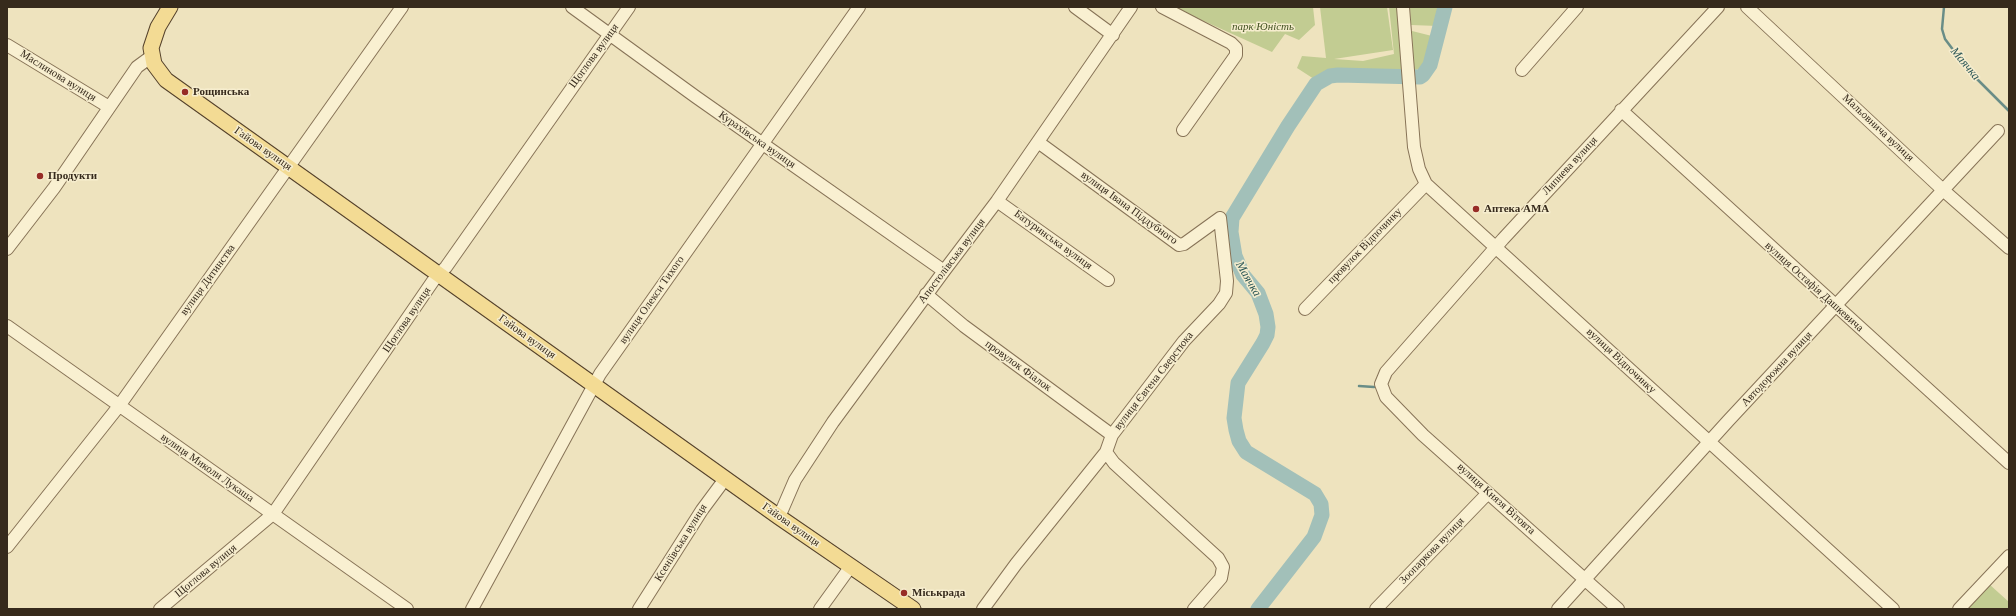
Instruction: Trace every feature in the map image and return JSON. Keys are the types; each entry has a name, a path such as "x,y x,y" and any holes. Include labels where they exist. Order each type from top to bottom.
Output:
{"main road":[{"path":"152,56 152,41 158,27 170,7"},
{"name":"Гайова вулиця","path":"152,56 154,64 166,80 725,479 913,609"}],"street":[{"name":"вулиця Дитинства","path":"7,547 118,406 402,7"},
{"name":"Курахівська вулиця","path":"572,7 696,97 944,271"},
{"name":"Щоглова вулиця","path":"160,609 274,514 439,274 450,261 628,7"},
{"name":"вулиця Олекси Тихого","path":"472,609 593,385 859,7"},
{"path":"1075,7 1113,35"},
{"name":"Апостолівська вулиця","path":"779,517 795,480 820,442 926,294 997,201 1131,7"},
{"path":"1162,7 1231,43 1236,48 1236,54 1183,130"},
{"name":"вулиця Відпочинку","path":"1403,7 1414,147 1426,184 1496,246 1893,609"},
{"path":"1522,70 1577,7"},
{"name":"Липнева вулиця","path":"1381,384 1386,372 1496,246 1718,7"},
{"name":"Мальовнича вулиця","path":"1747,7 1943,190 2009,248"},
{"name":"Маслинова вулиця","path":"7,45 109,108"},
{"path":"7,250 54,188 137,68 152,56"},
{"name":"вулиця Остафія Дашкевича","path":"1621,110 2009,463"},
{"name":"Автодорожна вулиця","path":"1558,609 1835,306 1998,131"},
{"name":"вулиця Івана Піддубного","path":"1038,142 1179,244 1184,244 1220,218"},
{"name":"провулок Відпочинку","path":"1305,309 1426,184"},
{"name":"Батуринська вулиця","path":"997,201 1108,280"},
{"name":"вулиця Євгена Сверстюка","path":"983,609 1016,564 1106,452 1112,435 1184,341 1219,304 1226,293 1227,281 1220,218"},
{"name":"провулок Фіалок","path":"926,294 970,331 1112,435"},
{"name":"вулиця Миколи Лукаша","path":"7,326 407,609"},
{"name":"вулиця Князя Вітовта","path":"1381,384 1382,391 1391,403 1423,435 1618,609"},
{"path":"1106,452 1114,463 1218,558 1223,567 1221,578 1194,609"},
{"name":"Ксеніївська вулиця","path":"640,609 702,510 725,479"},
{"name":"Зоопаркова вулиця","path":"1376,609 1488,493"},
{"path":"1959,609 2009,556"},
{"path":"820,609 851,566"}],"green space":[{"name":"парк Юність","path":"1173,7 1313,7 1315,25 1299,40 1285,34 1272,52"},
{"path":"1320,7 1387,7 1393,50 1334,59 1363,61 1394,54 1389,7 1398,7 1402,70 1323,75 1314,79 1297,68 1302,56 1326,58"},
{"path":"1410,7 1442,7 1438,26 1411,25"},
{"path":"1412,31 1436,37 1421,69 1413,70"},
{"path":"1989,584 2009,602 2009,609 1966,609"}],"waterway":[{"name":"Маячка","path":"1258,609 1314,537 1322,515 1321,504 1315,494 1246,452 1239,441 1234,418 1238,383 1263,343 1267,335 1268,327 1266,314 1258,293 1243,275 1235,256 1231,232 1232,218 1288,126 1316,84 1330,76 1338,75 1420,77 1430,65 1445,7"},
{"name":"Маячка","path":"1944,7 1942,29 1945,39 1969,71 2009,111"},
{"path":"1359,386 1374,387"}],"place":[{"name":"Рощинська","path":"185,92"},
{"name":"Продукти","path":"40,176"},
{"name":"Аптека АМА","path":"1476,209"},
{"name":"Міськрада","path":"904,593"}]}
